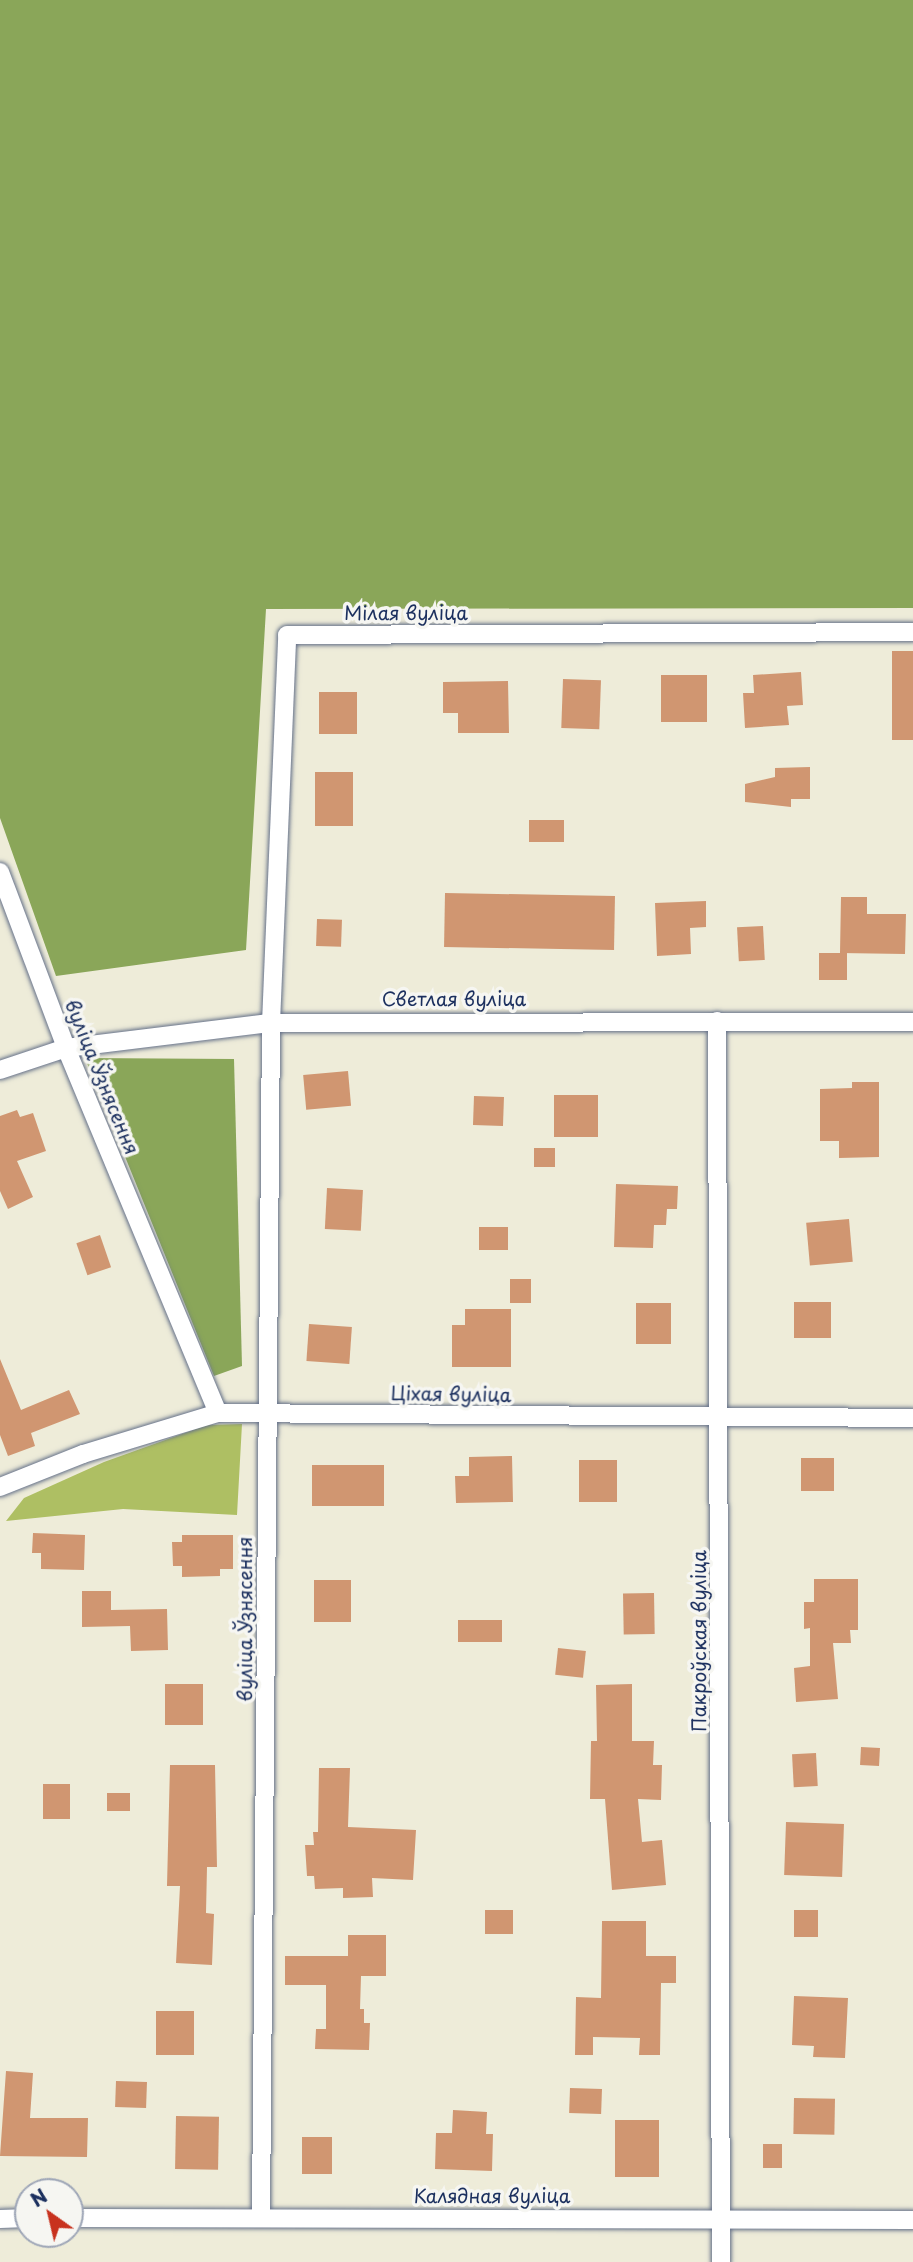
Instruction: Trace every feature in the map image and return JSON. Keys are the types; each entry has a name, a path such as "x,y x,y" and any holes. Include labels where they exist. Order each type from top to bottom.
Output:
{"street":[{"name":"Мілая вуліца","path":"271,1023 287,635 913,632"},
{"name":"вуліца Ўзнясення","path":"0,872 66,1048 218,1413"},
{"name":"Пакроўская вуліца","path":"717,1021 720,2262"},
{"name":"Светлая вуліца","path":"0,1070 66,1048 271,1023 913,1022"},
{"name":"вуліца Ўзнясення","path":"261,2215 271,1023"},
{"name":"Ціхая вуліца","path":"0,1487 83,1454 218,1413 913,1419"},
{"name":"Калядная вуліца","path":"84,2218 261,2215 913,2220"}],"green space":[{"path":"0,0 913,0 913,608 266,609 246,950 56,976 0,818"},
{"path":"85,1058 234,1059 242,1366 214,1376"},
{"path":"242,1424 237,1515 123,1509 6,1521 24,1498 104,1462 207,1425"}],"building":[{"path":"892,651 913,651 913,740 892,740"},
{"path":"801,672 803,705 787,706 789,725 745,728 743,693 754,693 753,675"},
{"path":"661,675 707,675 707,722 661,722"},
{"path":"563,679 601,680 599,729 561,728"},
{"path":"508,681 509,733 458,733 458,713 443,713 443,682"},
{"path":"319,692 357,692 357,734 319,734"},
{"path":"810,767 810,799 791,799 791,807 745,802 745,784 775,777 775,768"},
{"path":"315,772 353,772 353,826 315,826"},
{"path":"529,820 564,820 564,842 529,842"},
{"path":"445,893 615,896 614,950 444,947"},
{"path":"841,897 867,897 867,914 906,914 905,954 840,953"},
{"path":"706,901 706,927 690,928 691,954 657,956 655,903"},
{"path":"317,919 342,920 341,947 316,946"},
{"path":"763,926 765,960 739,961 737,927"},
{"path":"819,953 847,953 847,980 819,980"},
{"path":"348,1071 351,1106 306,1110 303,1075"},
{"path":"852,1082 879,1082 879,1157 839,1158 839,1141 820,1141 820,1089 852,1088"},
{"path":"554,1095 598,1095 598,1137 554,1137"},
{"path":"474,1096 504,1097 503,1126 473,1125"},
{"path":"17,1110 20,1117 33,1113 46,1151 17,1161 33,1197 8,1209 0,1191 0,1116"},
{"path":"534,1148 555,1148 555,1167 534,1167"},
{"path":"616,1184 678,1186 677,1209 667,1209 666,1225 654,1225 653,1248 614,1247"},
{"path":"327,1188 363,1190 361,1231 325,1229"},
{"path":"849,1219 853,1262 810,1266 806,1223"},
{"path":"479,1227 508,1227 508,1250 479,1250"},
{"path":"100,1235 111,1267 87,1275 76,1243"},
{"path":"510,1279 531,1279 531,1303 510,1303"},
{"path":"794,1302 831,1302 831,1338 794,1338"},
{"path":"636,1303 671,1303 671,1344 636,1344"},
{"path":"465,1309 511,1309 511,1367 452,1367 452,1325 465,1325"},
{"path":"309,1324 352,1327 349,1364 306,1361"},
{"path":"0,1359 21,1410 69,1390 80,1414 31,1433 35,1446 8,1456 0,1435"},
{"path":"512,1456 513,1502 456,1503 455,1476 469,1476 469,1457"},
{"path":"801,1458 834,1458 834,1491 801,1491"},
{"path":"579,1460 617,1460 617,1502 579,1502"},
{"path":"312,1465 384,1465 384,1506 312,1506"},
{"path":"33,1533 85,1535 84,1570 41,1569 41,1553 32,1553"},
{"path":"182,1535 233,1535 233,1569 220,1569 220,1576 182,1577 182,1566 173,1566 172,1542 182,1542"},
{"path":"814,1579 858,1579 858,1630 850,1630 851,1643 833,1643 838,1699 796,1702 794,1668 810,1666 810,1628 804,1629 804,1602 814,1602"},
{"path":"314,1580 351,1580 351,1622 314,1622"},
{"path":"82,1591 111,1591 111,1610 167,1609 168,1650 131,1651 130,1626 82,1627"},
{"path":"654,1593 655,1634 624,1635 623,1594"},
{"path":"458,1620 502,1620 502,1642 458,1642"},
{"path":"558,1648 586,1651 583,1678 555,1675"},
{"path":"165,1684 203,1684 203,1725 165,1725"},
{"path":"632,1684 632,1741 654,1741 653,1765 662,1765 661,1800 638,1799 642,1842 662,1840 666,1885 612,1890 605,1799 590,1799 591,1741 597,1741 596,1685"},
{"path":"861,1747 880,1748 879,1766 860,1765"},
{"path":"816,1753 818,1786 794,1787 792,1754"},
{"path":"170,1765 215,1765 217,1867 207,1867 206,1913 214,1914 212,1965 176,1963 180,1886 167,1886"},
{"path":"319,1768 350,1768 348,1827 416,1830 413,1880 372,1878 373,1897 343,1898 343,1888 315,1889 314,1876 307,1876 305,1845 314,1845 313,1832 318,1832"},
{"path":"43,1784 70,1784 70,1819 43,1819"},
{"path":"107,1793 130,1793 130,1811 107,1811"},
{"path":"786,1822 844,1824 842,1877 784,1875"},
{"path":"485,1910 513,1910 513,1934 485,1934"},
{"path":"794,1910 818,1910 818,1937 794,1937"},
{"path":"602,1921 646,1921 646,1956 676,1956 676,1983 661,1983 660,2055 639,2055 640,2038 593,2037 593,2055 575,2055 576,1997 601,1998"},
{"path":"348,1935 386,1935 386,1976 361,1976 360,2009 364,2009 364,2023 370,2023 369,2050 315,2049 316,2029 326,2029 326,1985 285,1985 285,1956 348,1956"},
{"path":"794,1996 848,1998 845,2058 813,2057 814,2046 792,2045"},
{"path":"156,2011 194,2011 194,2055 156,2055"},
{"path":"6,2071 33,2073 30,2118 88,2118 87,2157 0,2156"},
{"path":"116,2081 147,2082 146,2108 115,2107"},
{"path":"570,2088 602,2089 601,2114 569,2113"},
{"path":"794,2098 835,2099 834,2135 793,2134"},
{"path":"453,2110 487,2112 486,2134 493,2134 492,2171 435,2169 436,2133 452,2133"},
{"path":"176,2116 219,2117 218,2170 175,2169"},
{"path":"615,2120 659,2120 659,2177 615,2177"},
{"path":"302,2137 332,2137 332,2174 302,2174"},
{"path":"763,2144 782,2144 782,2168 763,2168"}]}
